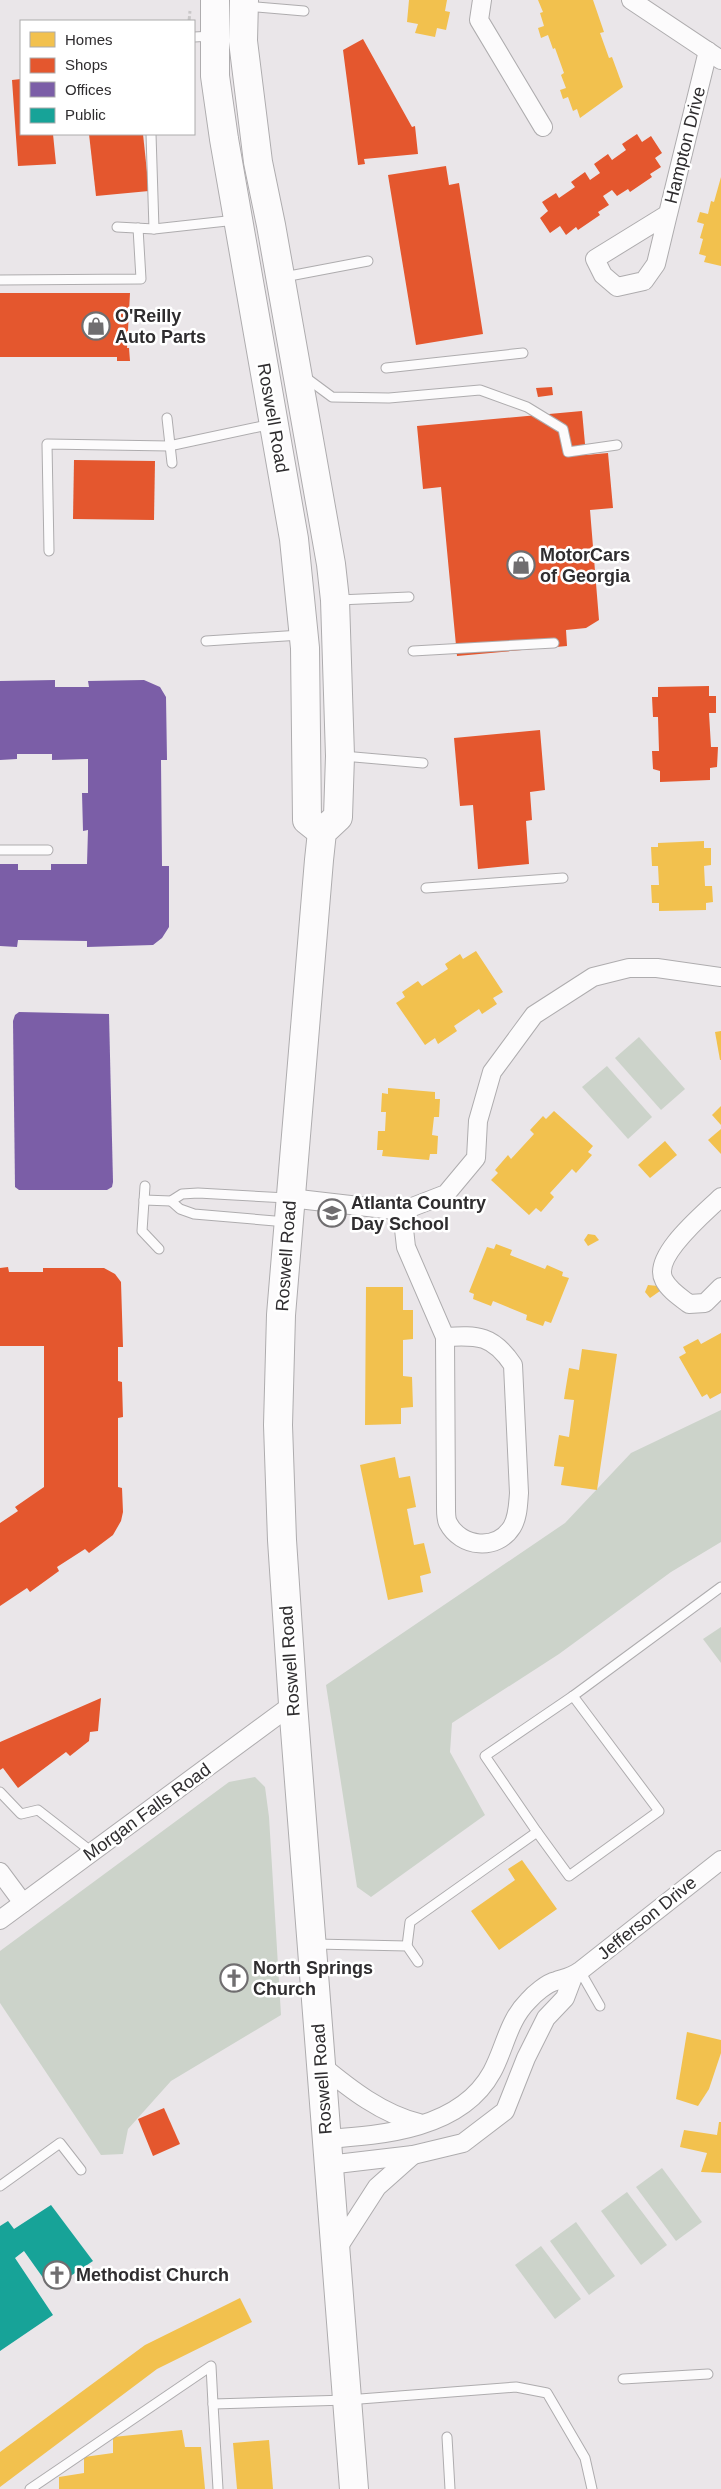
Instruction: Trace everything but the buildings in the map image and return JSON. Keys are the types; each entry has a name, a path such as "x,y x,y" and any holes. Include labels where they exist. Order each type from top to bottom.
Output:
{"main road":[{"name":"Roswell Road","path":"214,0 204,37 217,85 237,220 275,423 294,539 304,635 307,820 322,832"},
{"name":"Roswell Road","path":"244,3 243,41 258,162 298,371 331,564 335,600 340,756 338,817 322,832 281,1315 278,1425 282,1540 354,2489"}],"street":[{"path":"482,0 479,20 543,126"},
{"name":"Hampton Drive","path":"631,0 715,56 668,214 656,264 644,281 617,288 603,275 595,259 668,214"},
{"path":"289,1210 402,1211 446,1194 476,1158 478,1122 492,1072 534,1015 593,977 629,968 657,968 721,977"},
{"path":"721,1197 675,1243 663,1261 662,1278 674,1292 689,1304 705,1302 721,1287"},
{"path":"402,1211 406,1247 445,1337 446,1508 448,1522 469,1542 484,1545 504,1535 511,1528 517,1514 518,1494 513,1365 504,1352 476,1335 445,1337"},
{"name":"Morgan Falls Road","path":"0,1920 294,1704"},
{"name":"Jefferson Drive","path":"327,2152 371,2136 444,2116 467,2103 480,2090 492,2071 515,2016 528,2000 553,1981 577,1974 721,1860"},
{"path":"0,1872 22,1903"},
{"name":"Jefferson Drive","path":"327,2152 412,2154 463,2143 505,2111 526,2058 546,2018 565,1998 577,1974"},
{"path":"321,2065 375,2104 398,2118 420,2124"},
{"path":"335,2252 377,2187 412,2154"}],"lane":[{"path":"244,3 304,11"},
{"path":"150,135 154,229"},
{"path":"117,227 154,229 237,220"},
{"path":"0,280 140,279 138,228"},
{"path":"281,278 368,261"},
{"path":"386,368 523,353"},
{"path":"298,371 332,398 389,398 480,390 527,407 563,429 568,452 617,445"},
{"path":"167,418 172,463"},
{"path":"49,551 47,444 169,446 275,423"},
{"path":"335,600 409,597"},
{"path":"206,641 304,635"},
{"path":"413,651 554,643"},
{"path":"340,756 423,763"},
{"path":"0,850 48,850"},
{"path":"426,888 563,878"},
{"path":"145,1186 142,1231 159,1249"},
{"path":"144,1200 171,1201 182,1194 198,1192 289,1210"},
{"path":"171,1201 180,1209 194,1214 289,1210"},
{"path":"573,1696 659,1811 569,1876 485,1756 573,1696 721,1588"},
{"path":"0,1792 21,1814 38,1810 92,1852"},
{"path":"418,1962 407,1946 410,1922 537,1832"},
{"path":"312,1944 407,1946"},
{"path":"577,1974 600,2006"},
{"path":"0,2186 60,2143 81,2170"},
{"path":"30,2489 211,2366 218,2489"},
{"path":"623,2379 708,2374"},
{"path":"213,2404 347,2400 516,2387 547,2393 586,2458 592,2489"},
{"path":"447,2437 450,2489"}],"shaded area":[{"path":"639,1037 685,1089 661,1110 615,1058"},
{"path":"607,1066 652,1117 628,1139 582,1087"},
{"path":"721,1410 721,1542 671,1572 559,1654 452,1723 450,1752 485,1815 371,1897 357,1887 326,1685 565,1523 631,1453"},
{"path":"721,1627 721,1663 703,1639"},
{"path":"255,1777 265,1787 269,1817 281,2015 171,2081 128,2129 123,2154 101,2155 0,2003 0,1951 229,1782"},
{"path":"662,2168 702,2222 676,2241 636,2187"},
{"path":"627,2192 667,2245 641,2265 601,2211"},
{"path":"576,2222 615,2276 589,2295 550,2241"},
{"path":"541,2246 581,2299 555,2319 515,2265"}],"place":[{"name":"O'Reilly Auto Parts","path":"96,326"},
{"name":"MotorCars of Georgia","path":"521,565"},
{"name":"Atlanta Country Day School","path":"332,1213"},
{"name":"North Springs Church","path":"234,1978"},
{"name":"Methodist Church","path":"57,2275"}]}
